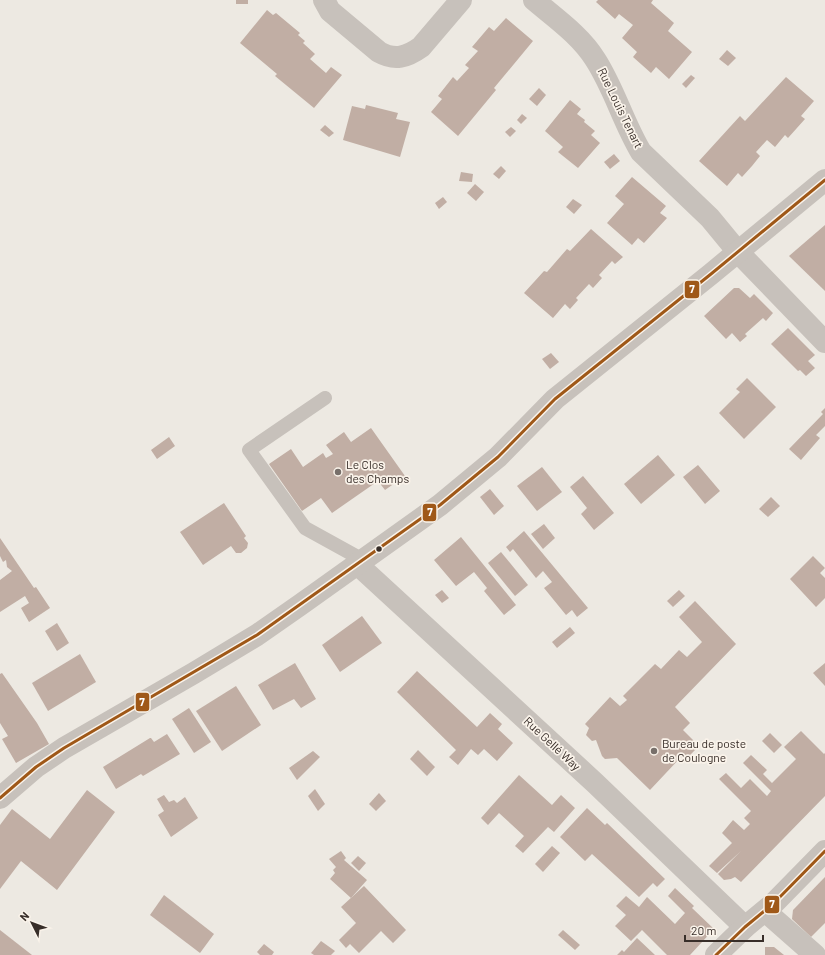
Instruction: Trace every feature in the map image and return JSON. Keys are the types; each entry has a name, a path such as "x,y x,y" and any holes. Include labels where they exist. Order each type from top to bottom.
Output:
{"street":[{"path":"324,0 330,11 379,52 386,56 395,58 405,57 421,47 462,0"},
{"name":"Rue Louis Tenart","path":"534,0 573,33 595,58 641,152 710,218 738,252 825,342"},
{"path":"0,798 36,767 64,748 257,635 300,606 456,491 498,457 555,400 825,180"},
{"name":"Rue Gellé Way","path":"360,562 595,783 745,927"},
{"path":"716,955 745,927 765,911 825,851"},
{"path":"765,911 815,955"}],"lane":[{"path":"325,398 249,450 305,528 360,562"}],"building":[{"path":"236,0 248,0 248,4 236,4"},
{"path":"598,0 653,0 651,3 674,23 668,31 692,52 669,79 656,67 651,73 633,57 637,52 622,38 633,25 619,14 615,19 596,2"},
{"path":"267,10 273,15 276,13 300,33 298,35 305,41 303,43 315,54 310,59 326,73 331,67 342,75 314,108 275,76 277,74 240,43"},
{"path":"506,18 533,41 494,88 496,90 458,136 431,112 442,99 438,96 453,77 457,81 469,68 465,65 478,51 472,47 489,27 494,31"},
{"path":"727,50 736,58 728,66 719,59"},
{"path":"691,75 695,78 686,88 682,84"},
{"path":"786,77 814,101 801,116 805,119 788,138 785,135 775,147 767,140 756,152 760,156 752,166 742,177 738,173 727,186 699,161 740,116 745,121"},
{"path":"539,88 546,95 537,106 529,99"},
{"path":"570,100 581,109 577,114 595,131 591,135 600,143 578,168 558,152 563,147 545,131"},
{"path":"366,105 398,113 396,119 410,122 400,157 343,140 352,106 365,109"},
{"path":"522,114 527,118 521,124 517,120"},
{"path":"325,125 334,133 329,137 320,130"},
{"path":"511,127 516,131 510,137 505,132"},
{"path":"614,154 620,161 610,169 604,162"},
{"path":"501,166 506,171 499,179 493,174"},
{"path":"461,172 473,174 472,182 459,181"},
{"path":"632,177 666,206 660,213 667,218 644,243 638,238 632,245 607,223 624,204 615,196"},
{"path":"475,184 484,192 476,201 467,193"},
{"path":"443,197 447,202 439,209 435,203"},
{"path":"573,199 582,205 574,214 566,207"},
{"path":"825,225 825,291 789,256"},
{"path":"591,229 623,257 615,264 612,261 599,275 602,278 593,288 589,284 576,298 578,300 570,309 565,304 553,318 524,293 544,271 547,272 567,249 570,251"},
{"path":"734,288 739,288 750,298 754,294 773,313 766,321 763,318 745,334 747,336 740,342 732,333 726,339 704,316"},
{"path":"788,328 815,355 808,361 815,368 806,376 800,370 798,371 771,344"},
{"path":"551,353 559,362 550,369 542,359"},
{"path":"747,378 776,407 744,439 719,413 740,392 736,389"},
{"path":"825,408 825,426 816,435 820,438 801,460 789,449 823,414 821,412"},
{"name":"Le Clos des Champs","path":"371,428 405,476 385,490 378,481 332,513 321,498 302,511 269,464 291,449 303,467 323,453 326,458 333,454 326,445 344,432 351,442"},
{"path":"169,437 175,446 157,459 151,450"},
{"path":"658,455 675,475 641,504 624,484"},
{"path":"698,465 720,491 705,504 683,477"},
{"path":"542,467 562,492 537,511 517,486"},
{"path":"583,476 614,513 594,530 581,514 587,508 570,487"},
{"path":"490,489 504,506 494,515 480,497"},
{"path":"771,497 780,506 768,517 759,509"},
{"path":"224,503 246,536 244,538 248,543 247,548 241,553 236,553 231,546 203,565 180,532"},
{"path":"544,524 555,538 543,549 531,534"},
{"path":"524,531 588,608 577,617 572,610 566,615 544,588 552,582 543,571 536,578 513,549 510,552 506,547"},
{"path":"461,537 516,605 504,615 484,591 487,588 474,572 456,586 434,560"},
{"path":"0,538 34,588 36,587 50,608 29,622 21,608 29,603 25,596 0,612 0,580 12,571 7,567 6,560 3,562 0,556"},
{"path":"501,552 528,585 515,596 488,563"},
{"path":"813,556 825,568 820,573 825,578 825,598 816,607 790,579"},
{"path":"442,590 449,598 442,603 435,595"},
{"path":"679,590 685,596 673,607 667,601"},
{"path":"695,601 736,644 675,707 690,723 683,730 699,746 685,760 681,757 650,790 617,758 605,759 602,756 596,740 592,741 586,735 589,728 585,724 610,697 620,706 627,700 623,696 655,664 661,669 679,650 687,657 702,642 679,617"},
{"path":"362,616 382,643 340,672 322,645"},
{"path":"57,623 69,643 57,651 45,631"},
{"path":"570,627 575,633 557,648 552,642"},
{"path":"80,654 96,682 48,711 32,683"},
{"path":"295,663 316,699 301,708 294,699 273,710 258,685"},
{"path":"825,663 825,686 813,673"},
{"path":"417,671 477,727 490,713 502,724 498,729 513,743 497,761 484,749 478,755 471,749 458,765 449,757 456,750 397,692"},
{"path":"2,673 37,723 49,744 16,763 2,739 8,736 0,723 0,674"},
{"path":"236,686 261,725 222,751 196,711"},
{"path":"189,708 211,742 194,753 172,719"},
{"path":"801,731 824,754 825,753 825,796 741,882 735,877 724,880 718,874 741,851 717,873 709,866 732,843 722,833 733,820 744,830 750,824 744,818 751,811 719,779 726,773 741,788 750,779 767,796 771,791 743,763 751,755 767,770 763,774 772,783 796,759 784,747"},
{"path":"770,733 782,745 774,753 762,741"},
{"path":"167,734 180,754 143,776 141,774 116,789 103,767 150,738 154,742"},
{"path":"418,750 435,767 427,776 410,759"},
{"path":"313,751 320,757 297,780 289,768"},
{"path":"519,775 552,805 561,795 575,808 554,832 548,827 523,853 515,846 524,836 499,813 488,825 481,818"},
{"path":"315,789 325,804 318,811 308,796"},
{"path":"87,790 115,812 57,890 21,861 0,889 0,825 12,809 50,839"},
{"path":"379,793 386,801 376,811 369,804"},
{"path":"164,795 169,802 174,800 177,803 185,797 198,818 171,837 158,815 164,811 157,799"},
{"path":"587,808 605,825 607,823 665,879 657,887 653,883 639,897 592,854 585,861 560,837"},
{"path":"552,846 560,853 543,872 535,864"},
{"path":"341,851 346,858 344,860 367,880 351,898 330,879 335,873 333,870 336,867 329,859"},
{"path":"358,856 366,863 359,871 351,863"},
{"path":"825,877 825,923 811,937 792,919 793,910"},
{"path":"364,886 406,930 393,943 381,931 359,953 350,944 346,948 339,940 356,923 341,907"},
{"path":"675,888 694,906 692,908 714,929 690,955 667,955 642,930 631,941 615,926 626,915 616,906 626,896 639,907 647,897 675,924 685,913 668,896"},
{"path":"164,895 214,934 200,953 150,915"},
{"path":"0,930 32,955 0,955"},
{"path":"563,930 580,945 575,950 558,935"},
{"path":"637,938 655,955 617,955 622,950 624,952"},
{"path":"321,941 335,951 331,955 314,955 311,953"},
{"path":"264,944 274,952 272,955 260,955 257,952"},
{"path":"765,947 774,947 784,955 765,955"}],"transit line":[{"name":"7","path":"0,798 36,767 64,748 257,635 440,505 498,457 555,399 825,180"},
{"name":"7","path":"716,955 745,927 774,903 825,851"}],"place":[{"name":"Le Clos des Champs","path":"338,472"},
{"name":"Bureau de poste de Coulogne","path":"654,751"}]}
